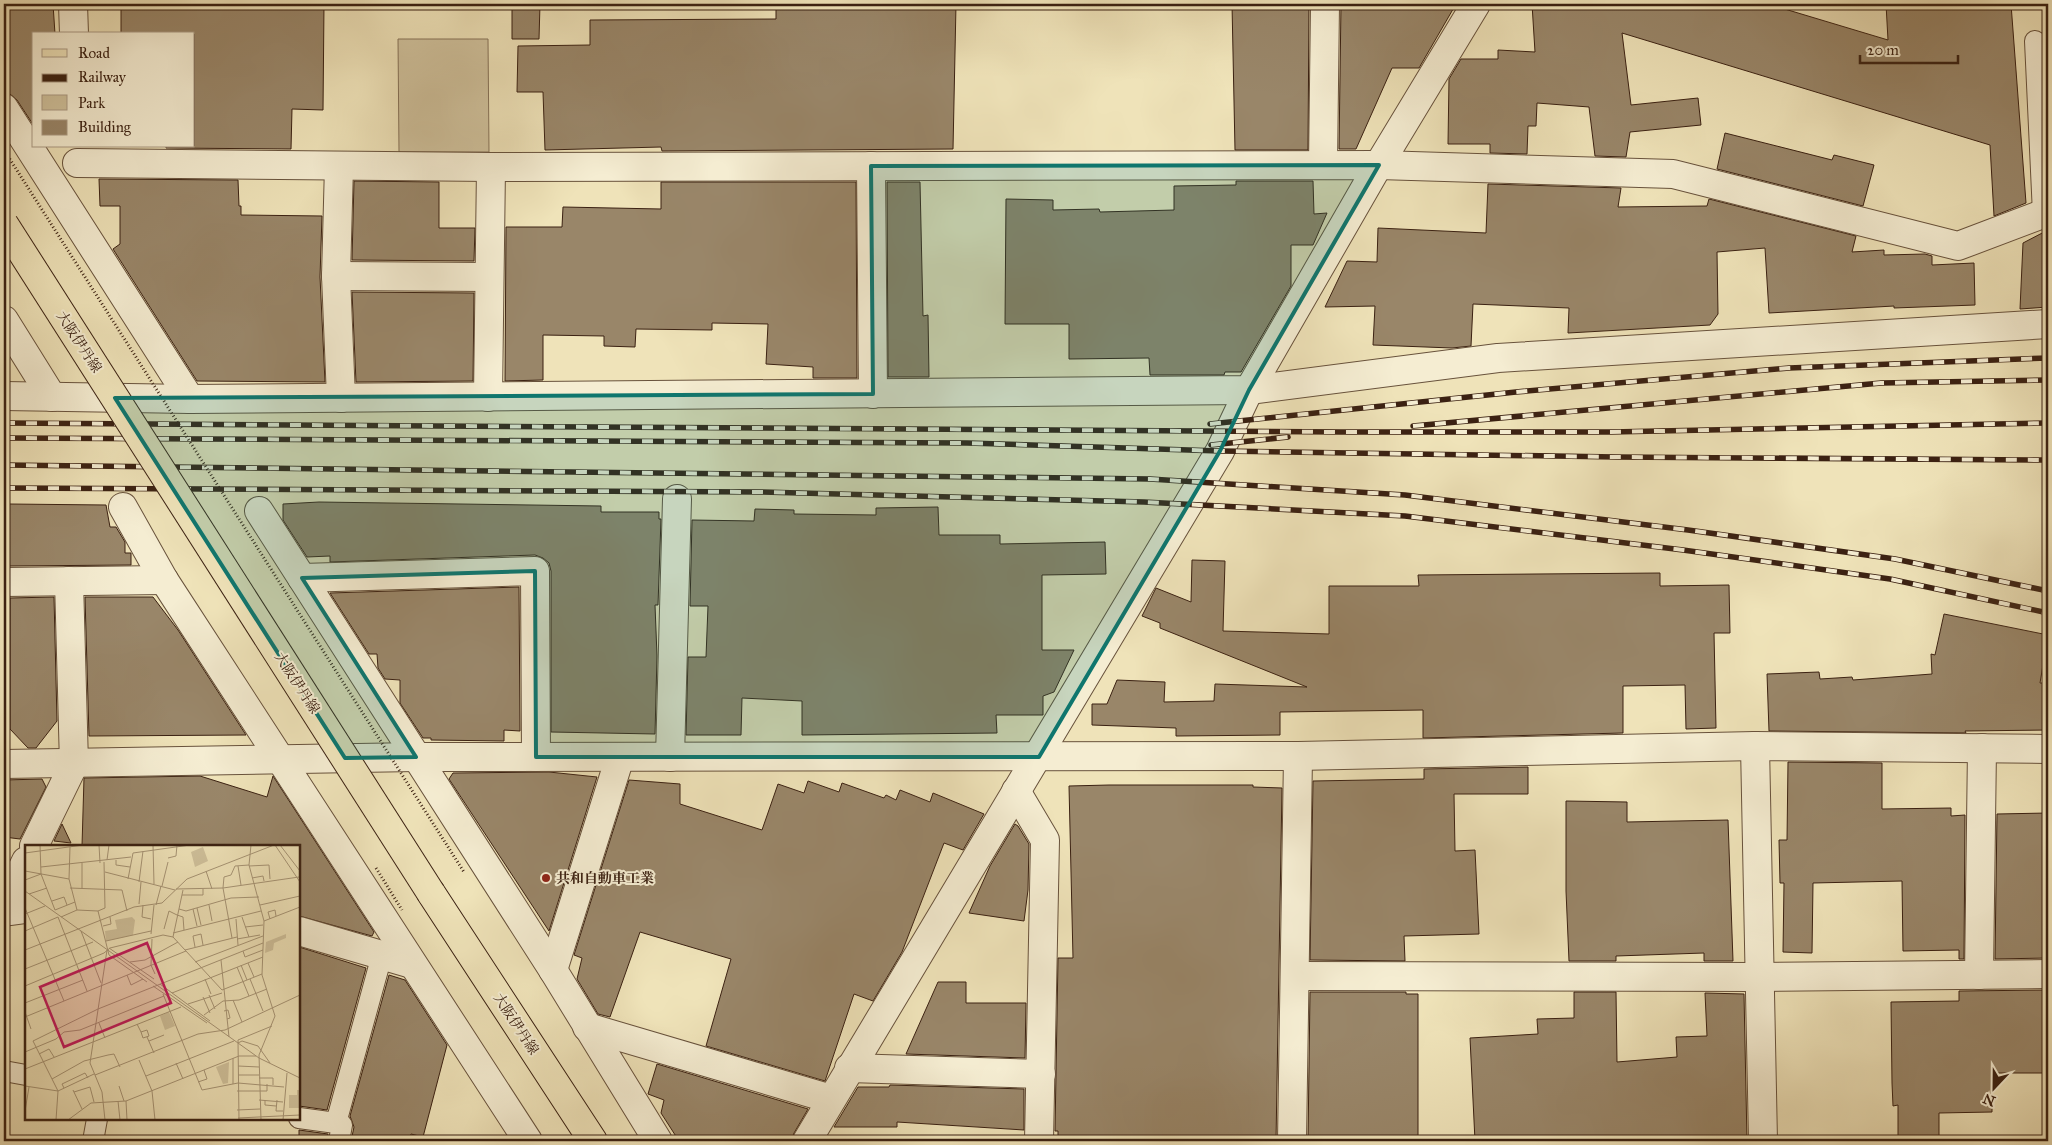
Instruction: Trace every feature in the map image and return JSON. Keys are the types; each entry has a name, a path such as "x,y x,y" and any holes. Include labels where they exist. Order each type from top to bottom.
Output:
{"main road":[{"name":"大阪伊丹線","path":"4,224 431,893 593,1141"}],"street":[{"path":"73,4 74,32"},
{"path":"1323,165 1325,4"},
{"path":"807,1141 1016,791 1039,757 1220,451 1248,390 1379,165 1476,4"},
{"path":"4,108 190,399"},
{"path":"67,207 77,155 339,166 1379,165 1673,174 1958,246 2046,213"},
{"path":"339,166 336,276 341,398"},
{"path":"871,166 874,394"},
{"path":"488,397 490,167"},
{"path":"336,276 489,277"},
{"path":"4,320 52,397"},
{"path":"4,396 190,399 1248,390 1498,358 2048,324"},
{"path":"670,757 677,499"},
{"path":"123,507 164,580 279,760 528,1141"},
{"path":"259,511 553,970 658,1141"},
{"path":"302,578 535,571 536,757"},
{"path":"4,582 164,580"},
{"path":"34,845 74,764 69,581"},
{"path":"4,764 416,757 1298,756 1755,746 2048,749"},
{"path":"1755,746 1763,1141"},
{"path":"1979,975 1982,748"},
{"path":"1292,1141 1298,756"},
{"path":"553,970 620,757"},
{"path":"1016,791 1045,840 1039,1141"},
{"path":"4,906 25,863"},
{"path":"4,912 25,909"},
{"path":"300,931 412,964"},
{"path":"1295,976 1759,977 2048,974"},
{"path":"587,1027 830,1100"},
{"path":"849,1068 1041,1074"}],"lane":[{"path":"2035,41 2046,213"},
{"path":"300,1118 336,1123 382,955"},
{"path":"4,1072 25,1076"},
{"path":"93,1141 97,1120"},
{"path":"337,1120 342,1125 339,1141"}],"path":[{"path":"4,150 464,872"}],"highlighted area":[{"path":"1379,165 1249,390 1220,451 1039,757 536,757 535,571 302,578 416,757 345,758 115,398 873,394 871,166"}],"green space":[{"path":"398,39 488,39 489,152 399,152"}],"building":[{"path":"53,4 55,32 32,32 32,123 17,100 4,89 4,8"},
{"path":"121,4 324,4 323,110 292,109 291,149 166,148 195,148 195,32 121,32"},
{"path":"512,4 540,4 539,39 512,39"},
{"path":"776,4 956,4 953,149 662,151 661,147 545,150 543,92 517,92 518,46 590,45 590,20 776,19"},
{"path":"1232,4 1309,4 1308,150 1235,150"},
{"path":"1341,4 1456,4 1419,68 1392,68 1356,149 1339,149"},
{"path":"1532,4 1768,4 1888,40 1886,4 2011,4 2026,203 1994,216 1990,145 1622,33 1631,105 1698,98 1701,125 1630,132 1626,157 1595,156 1589,107 1537,103 1536,126 1528,126 1527,154 1490,153 1490,144 1448,144 1449,79 1461,59 1498,59 1498,50 1535,52"},
{"path":"1725,133 1832,160 1834,155 1874,165 1863,206 1717,169"},
{"path":"99,179 238,180 241,215 322,216 320,277 325,382 197,381 113,249 120,244 120,206 100,206"},
{"path":"354,181 439,182 439,228 475,228 474,261 352,260"},
{"path":"1236,181 1313,181 1314,214 1327,213 1313,245 1291,245 1291,286 1241,372 1225,372 1224,375 1150,375 1149,358 1069,359 1069,324 1005,324 1006,199 1053,200 1053,210 1099,209 1100,212 1174,210 1174,186 1236,185"},
{"path":"661,182 856,182 857,378 813,378 813,367 766,364 768,324 712,323 712,330 636,329 635,347 604,346 604,336 543,335 543,380 505,381 506,227 562,227 563,207 661,209"},
{"path":"887,182 920,182 923,316 928,315 929,377 888,377"},
{"path":"1488,184 1621,188 1618,207 1707,206 1709,199 1856,236 1852,252 1884,250 1884,255 1925,254 1932,256 1932,265 1974,263 1975,305 1894,308 1894,306 1769,313 1765,248 1717,252 1718,314 1710,325 1568,333 1569,308 1473,304 1471,346 1452,348 1373,345 1375,306 1325,307 1347,261 1377,262 1378,228 1486,233"},
{"path":"2048,230 2048,307 2020,309 2023,243"},
{"path":"352,292 474,293 473,381 356,382"},
{"path":"319,502 601,506 601,512 659,512 659,519 661,519 658,605 655,605 657,656 655,734 551,732 551,571 549,563 543,558 535,555 330,562 330,556 307,557 283,520 283,504"},
{"path":"9,504 106,505 110,527 116,527 125,542 125,553 131,553 131,565 8,566"},
{"path":"938,507 939,535 1000,535 1000,544 1105,542 1106,574 1042,575 1042,650 1074,650 1054,692 1043,696 1043,715 996,715 997,733 802,735 802,701 742,698 741,735 686,735 688,657 706,657 708,606 690,606 692,520 754,521 755,509 794,510 794,514 876,515 876,508"},
{"path":"1192,560 1225,561 1223,631 1329,634 1329,586 1419,586 1418,575 1660,573 1660,586 1729,585 1730,633 1714,633 1716,728 1686,729 1685,685 1623,686 1623,733 1423,738 1423,710 1280,712 1280,735 1176,736 1176,728 1092,725 1092,704 1107,704 1117,680 1165,682 1164,702 1214,701 1215,684 1307,687 1160,628 1160,623 1142,616 1156,588 1191,602"},
{"path":"519,587 520,731 504,730 504,741 431,740 431,738 423,738 400,703 400,680 385,679 378,668 377,654 369,654 330,593"},
{"path":"54,597 57,721 36,748 28,748 10,729 10,598"},
{"path":"85,597 153,597 178,630 246,735 89,736"},
{"path":"1944,614 2048,635 2040,683 2048,683 2048,730 1965,731 1966,733 1769,731 1767,674 1819,672 1820,679 1852,677 1853,680 1932,674 1931,654 1935,655"},
{"path":"1788,762 1882,763 1882,809 1951,808 1951,816 1965,815 1964,959 1959,959 1959,950 1903,951 1902,881 1813,883 1812,953 1783,952 1784,883 1780,883 1779,840 1787,840"},
{"path":"1528,767 1528,794 1454,794 1455,851 1475,850 1479,934 1404,936 1405,961 1310,960 1313,781 1424,779 1424,769"},
{"path":"549,772 597,777 549,931 449,779 453,773"},
{"path":"200,776 267,797 273,776 374,932 372,936 300,916 300,845 82,845 84,778"},
{"path":"42,779 46,787 20,839 4,837 4,780"},
{"path":"629,780 680,784 680,804 762,830 778,784 804,793 808,781 839,792 842,783 884,798 886,795 896,800 900,790 930,802 933,793 984,814 963,850 944,843 902,952 873,1001 854,994 825,1081 706,1046 731,959 640,932 610,1017 598,1014 577,979 582,958 574,955"},
{"path":"1253,785 1253,787 1282,788 1276,1141 1058,1141 1058,1131 1055,1131 1058,958 1073,958 1069,786"},
{"path":"1566,801 1627,802 1627,822 1728,820 1733,961 1704,961 1704,953 1616,956 1616,961 1569,961 1566,891"},
{"path":"2048,813 2048,958 1995,959 1997,814"},
{"path":"62,824 71,843 54,841"},
{"path":"1015,824 1029,844 1028,890 1024,921 969,913 990,866"},
{"path":"300,947 366,968 327,1110 300,1106"},
{"path":"389,975 405,980 447,1045 423,1137 411,1134 409,1141 351,1141 354,1127 350,1116"},
{"path":"938,982 966,982 966,1003 1026,1003 1025,1058 906,1054"},
{"path":"2048,990 2048,1073 1992,1073 1992,1112 1939,1113 1939,1141 1898,1141 1898,1105 1893,1106 1891,1002 1959,1001 1959,991"},
{"path":"1310,992 1406,992 1406,994 1418,994 1418,1141 1308,1141"},
{"path":"1574,992 1616,992 1617,1062 1677,1057 1676,1037 1707,1036 1705,993 1744,994 1747,1141 1475,1141 1470,1038 1538,1034 1537,1019 1574,1018"},
{"path":"657,1064 808,1109 791,1141 679,1141 661,1113 664,1100 648,1094"},
{"path":"890,1085 1024,1089 1024,1130 897,1122 897,1127 834,1127 858,1087 889,1087"},
{"path":"299,1130 328,1134 327,1141 299,1141"}],"railway":[{"path":"1210,424 1516,392 1789,368 2048,358"},
{"path":"1413,426 1881,383 2048,380"},
{"path":"4,423 1341,432 1611,432 2048,423"},
{"path":"1211,445 1288,437"},
{"path":"4,438 967,443 1220,451 1616,457 2048,460"},
{"path":"4,465 1150,479 1405,495 1688,530 1895,559 2048,591"},
{"path":"4,488 762,492 1144,502 1405,516 1683,550 1890,579 2048,613"}],"place":[{"name":"共和自動車工業","path":"546,878"}]}
